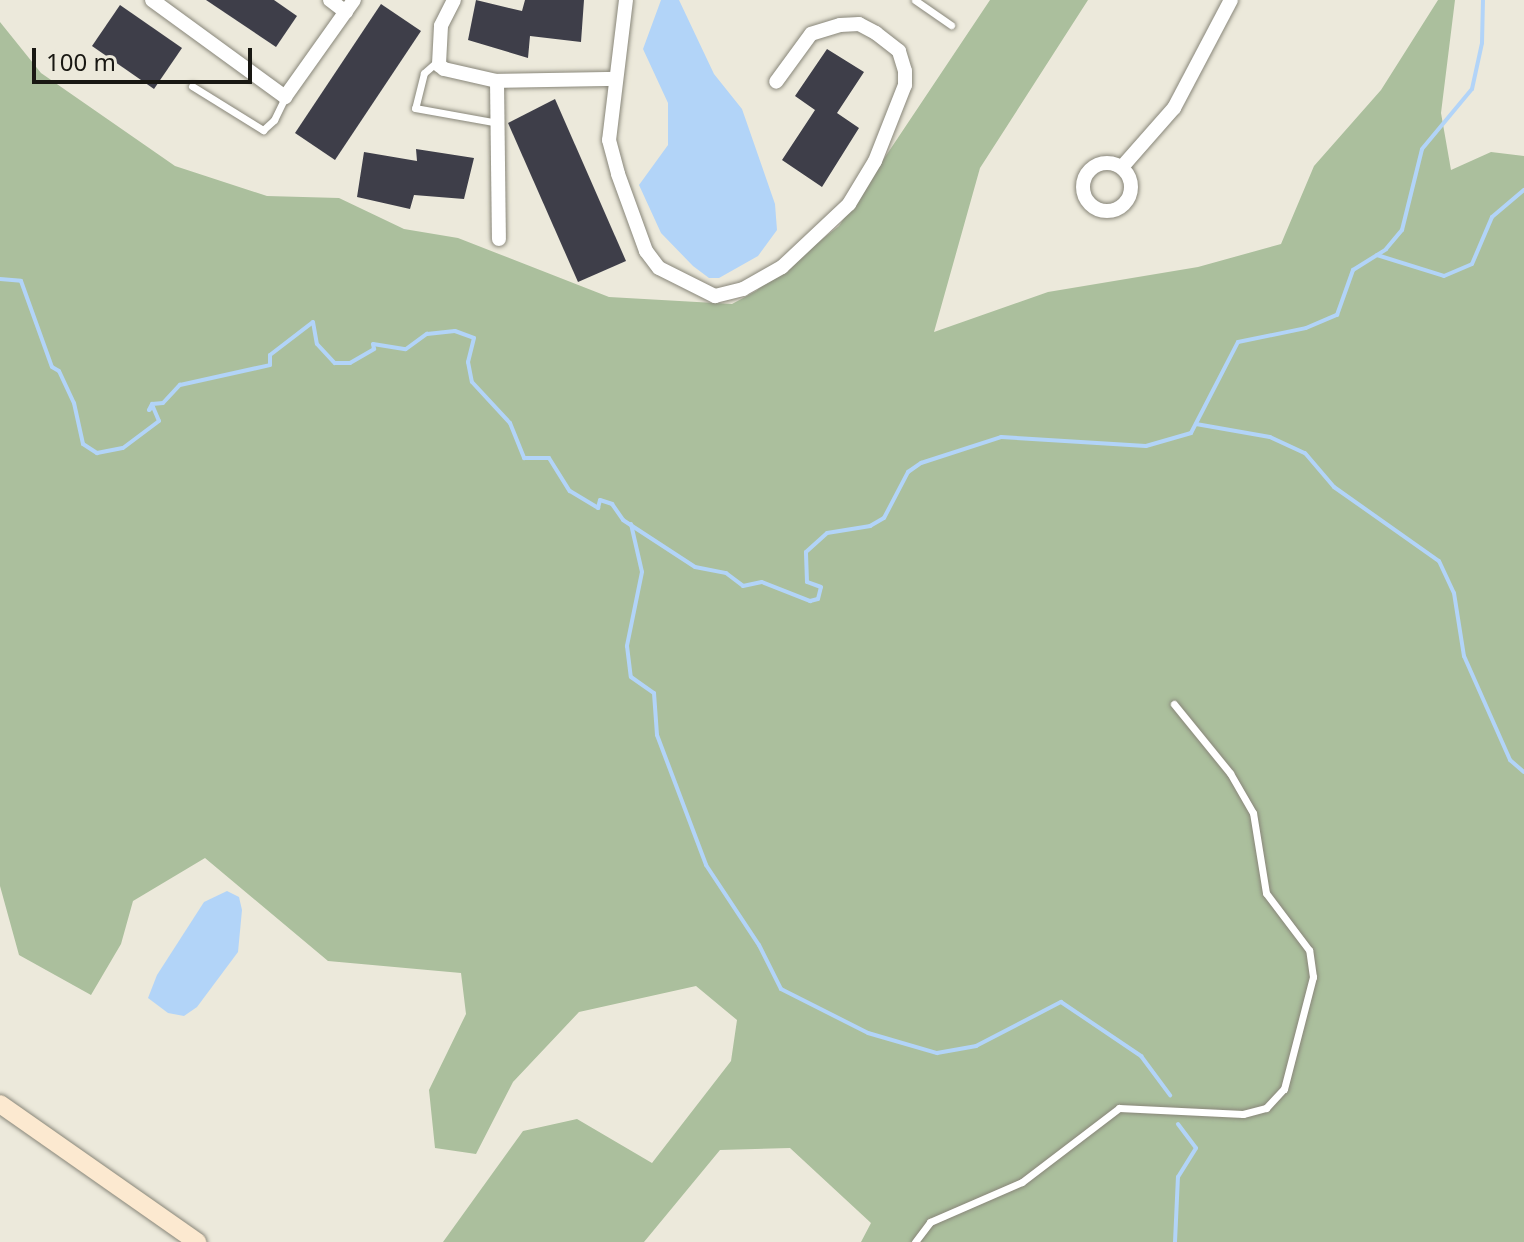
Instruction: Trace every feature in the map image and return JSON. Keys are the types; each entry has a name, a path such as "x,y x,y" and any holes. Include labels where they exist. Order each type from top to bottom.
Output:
{"street":[{"path":"152,0 285,97 350,6 330,0"},
{"path":"454,0 441,26 439,60 444,69 497,81 614,79"},
{"path":"626,0 609,140 646,251 659,268 715,296 743,289 782,267 849,204 875,161 905,85 905,71 899,51 876,33 859,24 840,25 811,34 776,82"},
{"path":"1122,167 1174,108 1231,0"},
{"path":"497,81 499,239"},
{"path":"0,1104 197,1242"}],"lane":[{"path":"915,0 927,3 951,25"},
{"path":"439,60 424,73 415,108 498,123"},
{"path":"192,86 263,130 274,120 285,97"},
{"path":"915,1242 930,1222 1022,1182 1119,1108 1243,1114 1266,1108 1284,1089 1313,977 1309,950 1266,893 1253,813 1230,773 1174,704"}],"green space":[{"path":"990,0 1088,0 980,168 934,332 1048,292 1198,267 1281,244 1314,166 1381,90 1438,0 1455,0 1441,113 1451,170 1491,152 1524,156 1524,1242 861,1242 871,1223 790,1148 720,1150 644,1242 443,1242 523,1131 577,1119 652,1163 731,1061 737,1020 696,986 579,1012 513,1082 476,1154 435,1148 429,1090 466,1014 461,973 328,961 205,858 133,901 121,944 91,995 19,955 0,886 0,22 41,73 175,166 267,196 339,198 404,229 458,238 609,297 732,304 756,291 839,226"}],"water":[{"path":"661,0 679,0 714,74 742,109 775,204 777,230 758,256 719,278 709,278 693,266 661,233 639,185 668,145 668,103 643,49"},
{"path":"227,891 239,897 242,910 238,952 197,1007 184,1016 168,1013 148,998 157,975 204,902"}],"building":[{"path":"206,0 274,0 297,16 276,47"},
{"path":"476,0 522,11 525,0 584,0 581,42 530,36 528,58 468,40"},
{"path":"381,4 421,31 335,160 295,133"},
{"path":"120,5 182,48 154,89 92,46"},
{"path":"827,49 864,72 837,113 859,128 822,187 782,160 815,110 795,96"},
{"path":"555,99 626,261 578,282 508,123"},
{"path":"416,149 474,158 464,199 414,195 410,209 357,197 364,152 417,161"}],"waterway":[{"path":"0,279 21,281 52,367 59,371 74,403 83,444 97,453 123,448 159,421 153,407 149,410 152,404 163,403 180,385 270,365 270,355 313,322 317,344 335,363 350,363 374,349 373,344 406,349 427,334 455,331 474,338 468,362 472,382 510,423 524,458 549,458 570,491 598,508 600,500 612,504 623,520 695,567 726,573 743,586 762,582 810,601 818,599 821,587 807,582 806,552 827,533 870,526 884,518 908,472 921,463 1001,437 1146,446 1191,433 1238,342 1306,328 1337,315 1353,270 1386,249 1402,230 1422,149 1472,89 1482,43 1483,0"},
{"path":"1377,255 1444,276 1472,264 1492,217 1524,190"},
{"path":"1196,424 1270,437 1305,453 1334,487 1439,561 1454,593 1464,656 1510,760 1524,772"},
{"path":"631,524 642,572 627,646 631,677 654,693 657,735 706,865 759,945 781,989 868,1033 937,1053 976,1046 1061,1002 1141,1056 1170,1095"},
{"path":"1175,1242 1178,1177 1196,1148 1178,1124"}]}
